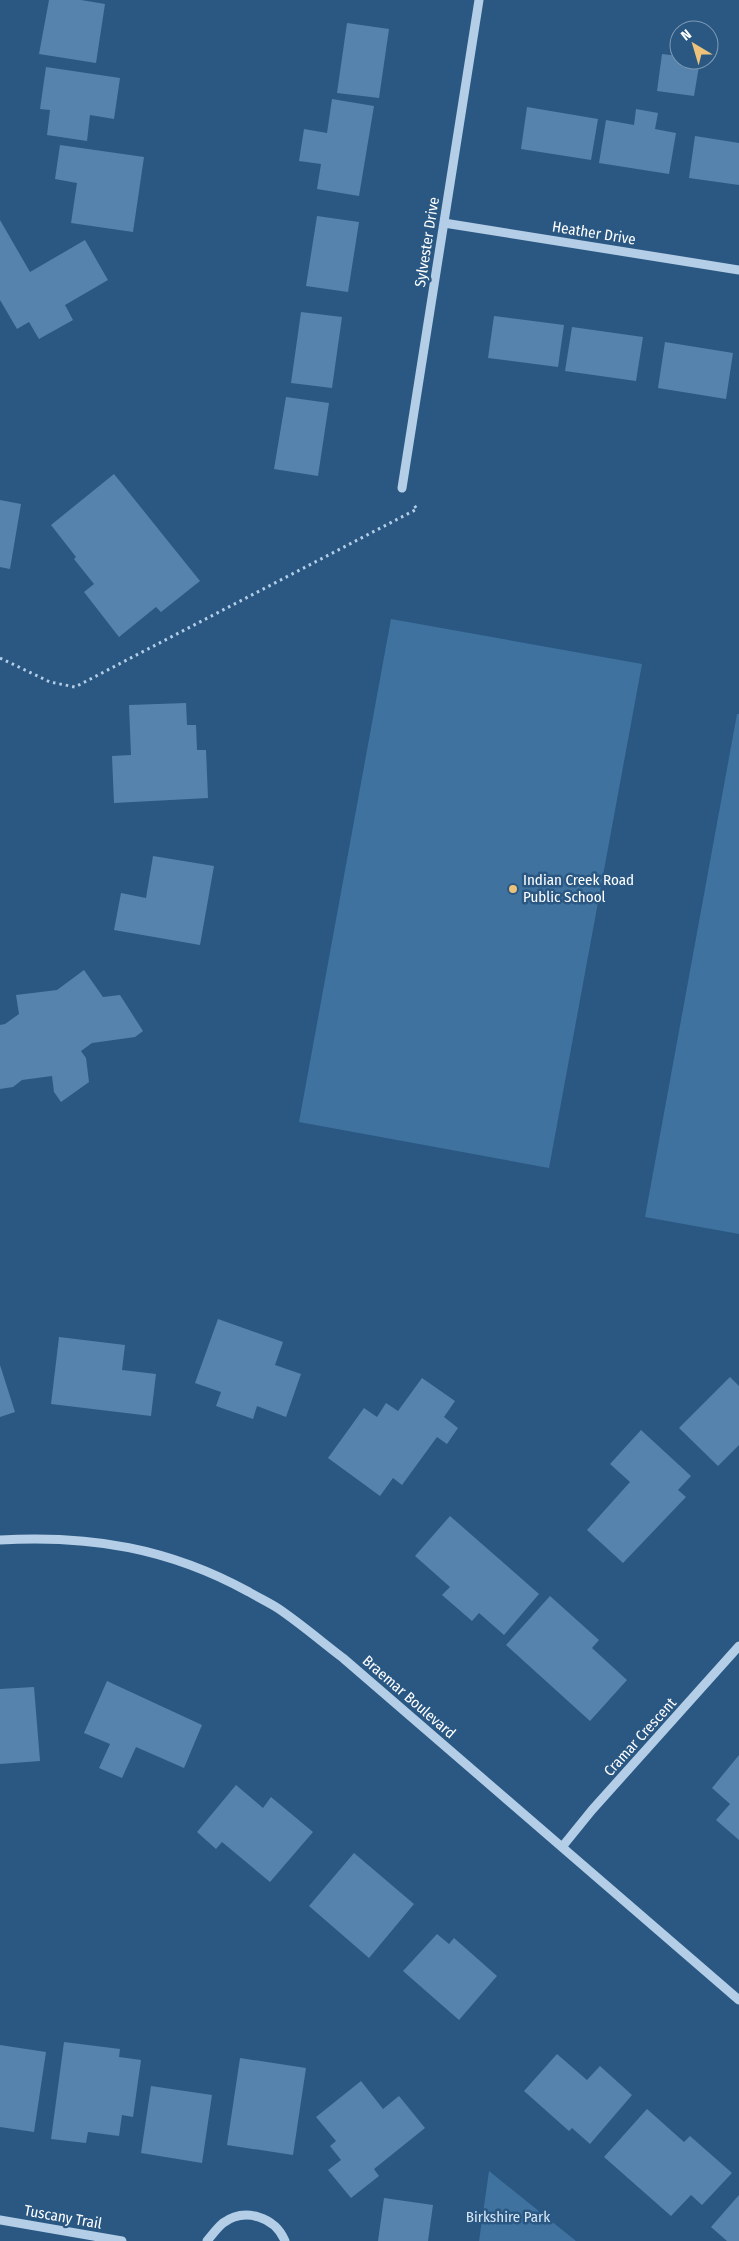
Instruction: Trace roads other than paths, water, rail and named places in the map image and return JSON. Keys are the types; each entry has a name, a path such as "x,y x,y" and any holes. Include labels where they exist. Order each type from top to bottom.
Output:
{"street":[{"name":"Sylvester Drive","path":"402,488 479,0"},
{"name":"Heather Drive","path":"444,223 739,270"},
{"name":"Braemar Boulevard","path":"0,1540 44,1538 100,1541 162,1555 227,1580 278,1608 342,1658 739,2000"},
{"name":"Cramar Crescent","path":"562,1847 592,1810 739,1646"},
{"path":"207,2241 222,2224 234,2217 247,2215 260,2217 272,2223 282,2233 286,2241"},
{"name":"Tuscany Trail","path":"0,2220 122,2241"}],"place":[{"name":"Indian Creek Road Public School","path":"513,889"}],"park label":[{"name":"Birkshire Park","path":"508,2217"}]}
